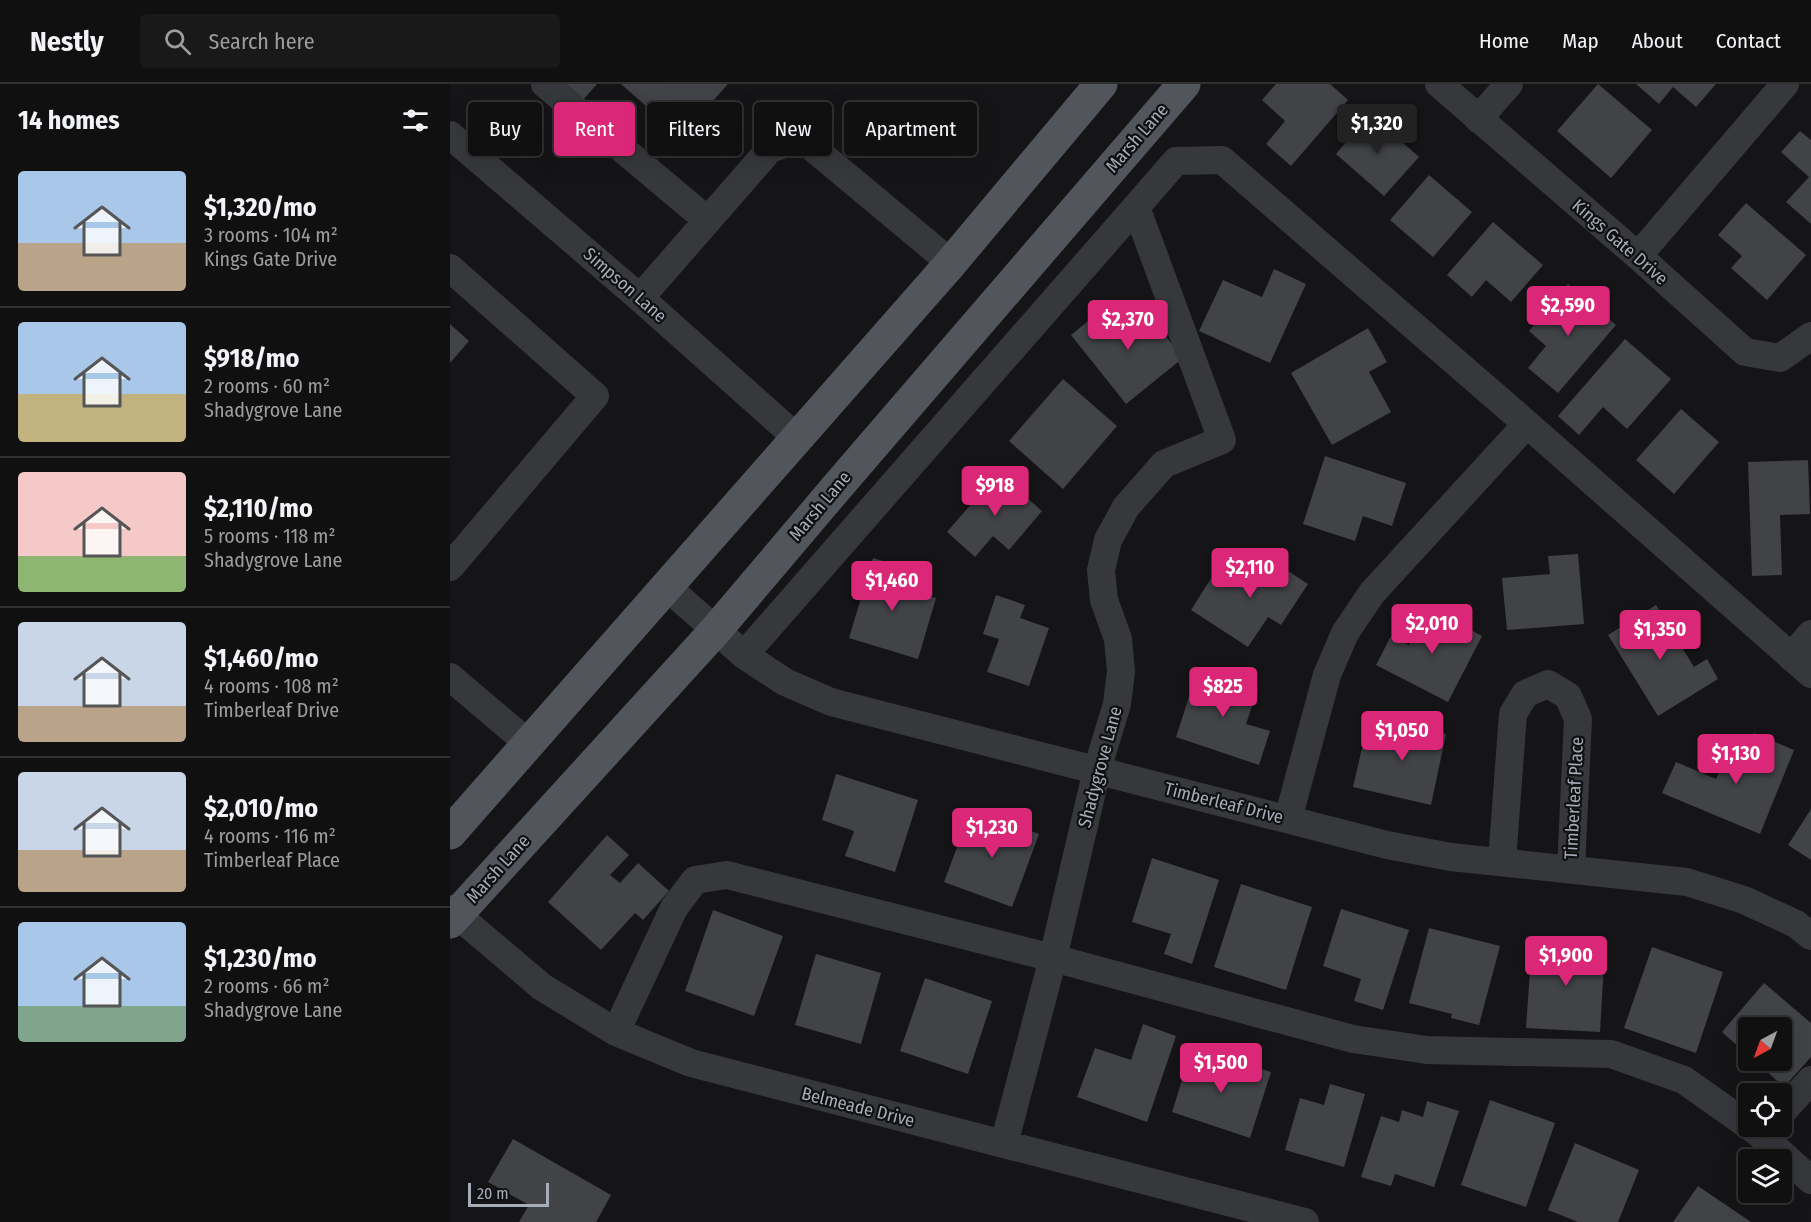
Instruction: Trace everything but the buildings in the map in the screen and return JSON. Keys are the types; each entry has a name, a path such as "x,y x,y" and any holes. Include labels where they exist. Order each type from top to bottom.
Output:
{"main road":[{"path":"450,833 951,263 1101,84"},
{"name":"Marsh Lane","path":"452,915 715,631 1184,84"}],"street":[{"path":"545,84 707,220"},
{"name":"Kings Gate Drive","path":"1439,84 1745,352 1780,358 1811,336"},
{"path":"1478,119 1509,84"},
{"path":"1638,256 1785,84"},
{"name":"Simpson Lane","path":"450,135 640,298 797,438"},
{"path":"640,298 770,149 801,138 951,263"},
{"path":"744,655 1176,161 1222,160 1527,424 1801,666 1811,634"},
{"name":"Shadygrove Lane","path":"1004,1144 1053,958 1097,770 1117,704 1121,671 1118,639 1104,600 1101,570 1108,540 1126,507 1164,464 1222,440 1136,207"},
{"path":"450,268 595,396 450,567"},
{"path":"1288,819 1327,675 1345,633 1372,593 1527,424"},
{"name":"Timberleaf Drive","path":"667,587 744,655 785,682 831,702 1387,845 1451,857 1687,882 1744,900 1796,924 1811,936"},
{"path":"450,677 529,744"},
{"name":"Timberleaf Place","path":"1502,861 1513,714 1525,694 1548,684 1568,696 1578,719 1571,868"},
{"path":"616,1032 674,908 695,880 727,876 1053,958 1353,1039 1427,1050 1611,1054 1684,1080 1738,1116"},
{"name":"Belmeade Drive","path":"452,915 542,987 616,1032 691,1064 1305,1222"},
{"path":"1792,1101 1811,1080"},
{"path":"1765,1137 1811,1180"}]}
